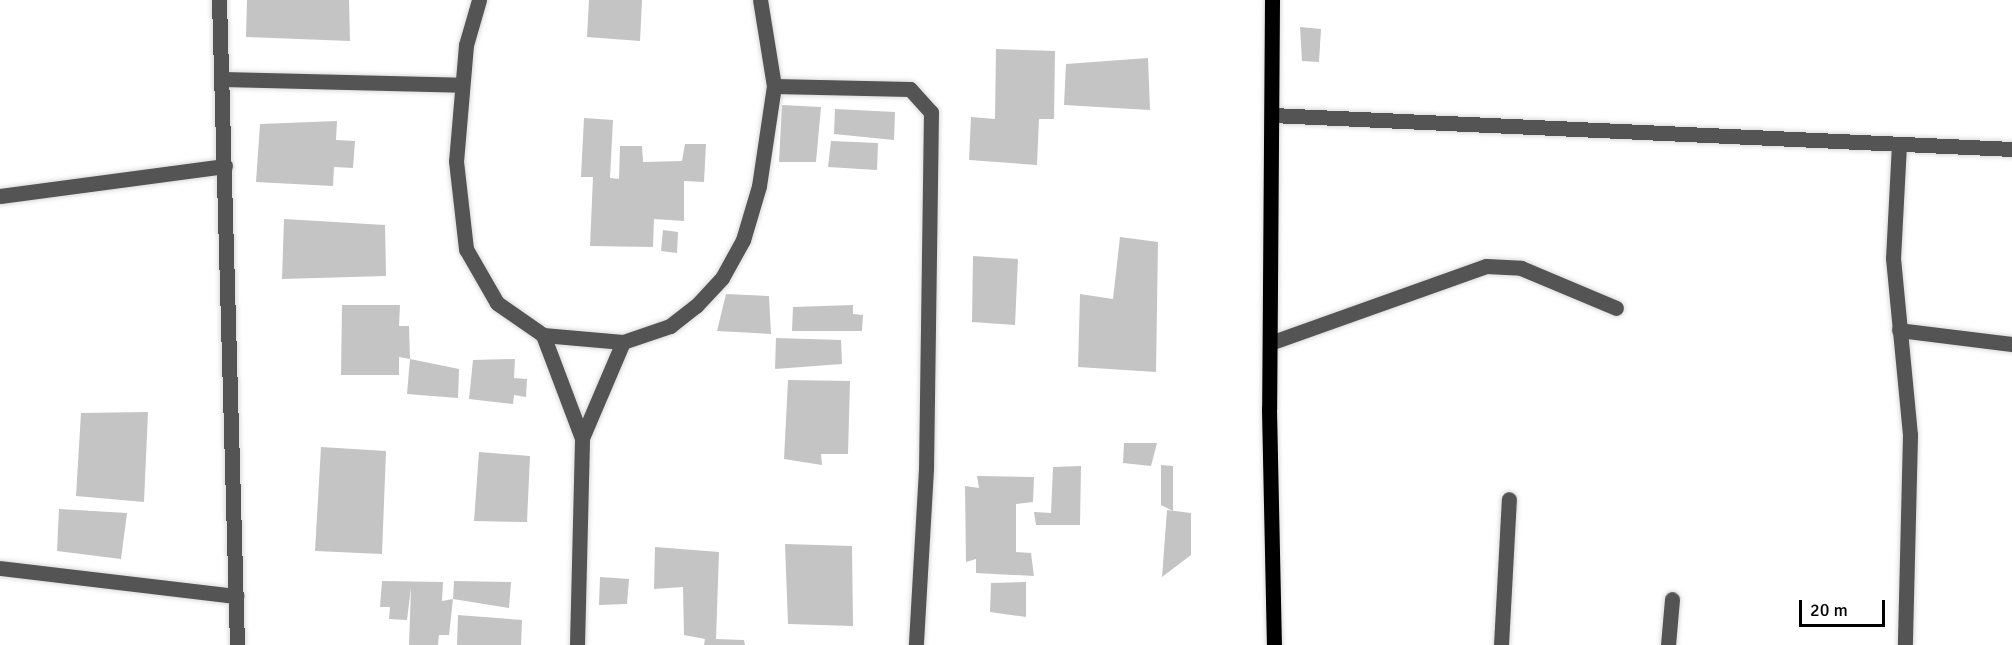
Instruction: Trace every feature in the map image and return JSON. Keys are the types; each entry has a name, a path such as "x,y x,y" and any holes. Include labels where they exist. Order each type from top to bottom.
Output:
{"main road":[{"path":"1272,0 1270,343 1274,645"}],"street":[{"path":"219,0 237,645"},
{"path":"479,0 466,45 456,161 466,249 497,303 543,335 623,342 670,326 722,278 744,240 759,186 774,86 760,0"},
{"path":"222,79 462,85"},
{"path":"774,86 910,89 931,112 926,470 916,645"},
{"path":"1272,115 2012,149"},
{"path":"1899,144 1893,258 1910,435 1905,645"},
{"path":"0,196 225,166"},
{"path":"1270,343 1486,266 1521,268 1616,308"},
{"path":"1899,330 2012,344"},
{"path":"543,335 582,438"},
{"path":"577,645 582,438 623,342"},
{"path":"1500,645 1509,499"},
{"path":"0,568 236,596"},
{"path":"1668,645 1672,599"}],"building":[{"path":"247,0 349,0 350,41 246,37"},
{"path":"589,0 642,0 640,41 587,37"},
{"path":"1300,27 1321,29 1319,62 1302,61"},
{"path":"996,49 1055,51 1054,119 1039,119 1037,165 969,160 971,117 995,119"},
{"path":"1148,58 1150,110 1064,105 1066,64"},
{"path":"782,105 821,107 816,162 779,162"},
{"path":"835,109 895,112 894,140 834,134"},
{"path":"584,118 613,120 610,178 619,179 620,146 642,146 643,162 682,161 685,144 706,144 704,182 684,181 684,221 654,219 653,247 590,246 593,177 581,177"},
{"path":"337,121 336,140 355,141 353,168 334,167 333,186 256,182 260,124"},
{"path":"831,141 878,143 877,170 828,167"},
{"path":"284,219 385,225 386,276 282,279"},
{"path":"663,230 678,232 677,253 661,251"},
{"path":"1120,237 1158,242 1156,372 1078,367 1080,294 1113,299"},
{"path":"973,256 1018,259 1015,325 972,322"},
{"path":"726,294 769,296 771,334 717,331"},
{"path":"342,305 400,305 399,326 409,326 410,359 399,357 399,375 341,375"},
{"path":"853,305 853,314 863,315 862,331 792,331 793,307"},
{"path":"776,338 841,340 842,364 775,369"},
{"path":"410,359 459,369 458,398 407,394"},
{"path":"515,359 514,378 527,379 526,397 514,395 513,404 469,399 473,360"},
{"path":"788,380 850,381 848,454 821,454 822,465 784,459"},
{"path":"148,412 144,502 76,496 81,413"},
{"path":"1124,443 1157,443 1151,466 1123,463"},
{"path":"321,447 386,451 382,554 315,551"},
{"path":"479,452 530,456 527,522 474,521"},
{"path":"1161,465 1173,466 1173,511 1161,505"},
{"path":"1081,466 1080,525 1036,525 1034,512 1051,513 1053,467"},
{"path":"977,476 1034,477 1033,502 1016,504 1016,552 1031,553 1034,576 976,573 976,559 966,562 965,486 979,488"},
{"path":"59,509 127,513 121,559 57,551"},
{"path":"1167,510 1191,513 1191,555 1162,577"},
{"path":"785,544 852,546 853,626 788,624"},
{"path":"655,547 719,552 716,639 744,640 745,645 704,645 705,639 684,635 683,587 654,589"},
{"path":"600,577 629,579 627,604 599,605"},
{"path":"382,581 443,582 442,601 453,599 449,635 439,635 438,645 409,645 411,587 407,620 389,619 390,607 380,607"},
{"path":"454,581 511,582 509,608 453,599"},
{"path":"1026,582 1026,617 990,612 991,583"},
{"path":"458,615 522,620 521,645 457,645"}]}
